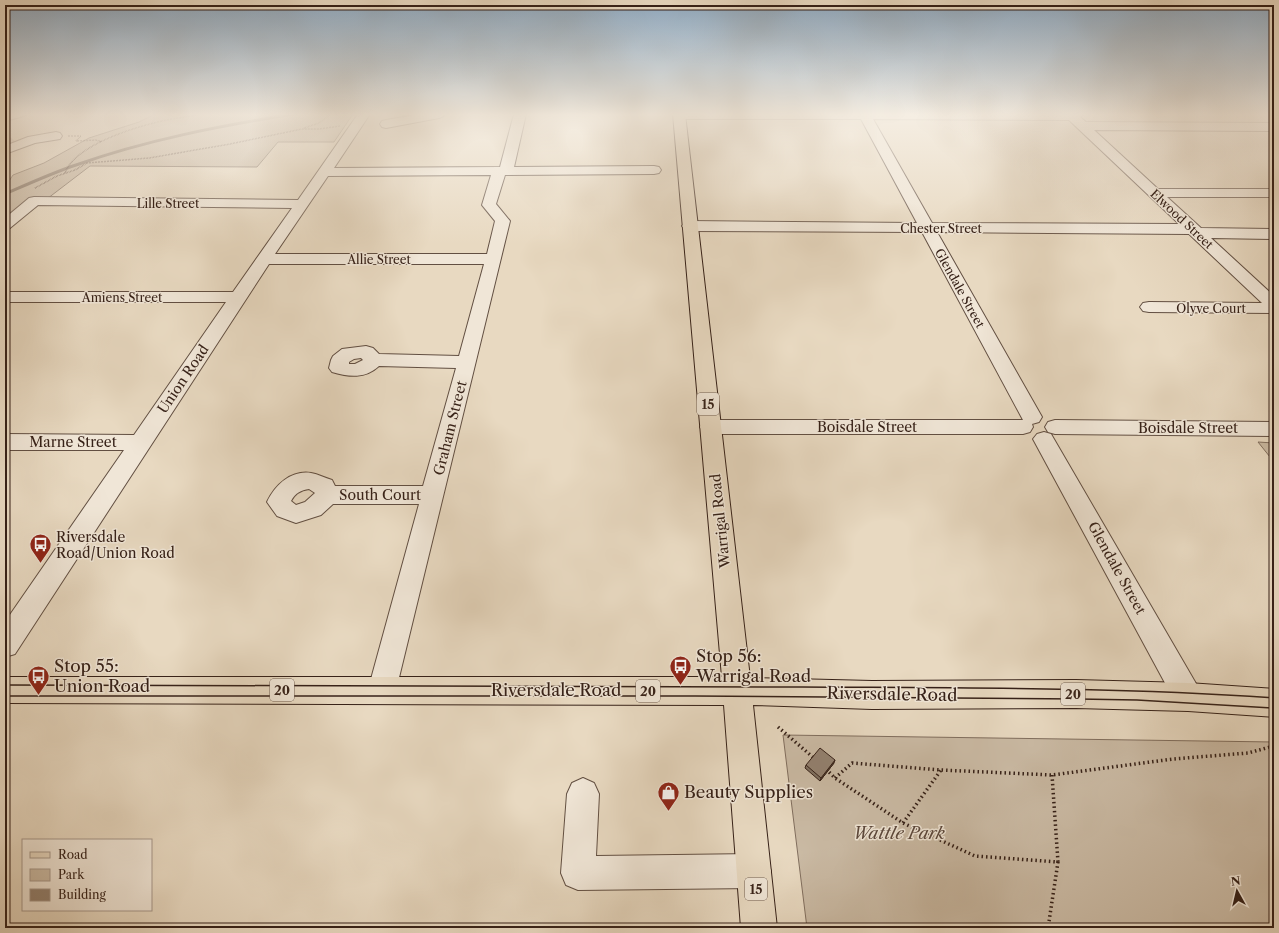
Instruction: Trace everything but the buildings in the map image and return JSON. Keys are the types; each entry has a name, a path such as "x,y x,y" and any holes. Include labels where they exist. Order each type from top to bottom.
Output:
{"main road":[{"name":"Warrigal Road","path":"683,158 737,691 759,928"},
{"name":"Riversdale Road","path":"5,690 737,691 872,695 1076,694 1188,697 1274,703"}],"street":[{"name":"Union Road","path":"5,645 238,298 335,158"},
{"name":"Graham Street","path":"382,690 503,221 490,206 506,158"},
{"name":"Glendale Street","path":"888,158 927,228 1028,422"},
{"name":"Elwood Street","path":"1117,158 1274,305"},
{"path":"325,172 654,170"},
{"path":"1154,193 1274,193"},
{"path":"5,225 32,196"},
{"name":"Lille Street","path":"32,196 302,204"},
{"name":"Chester Street","path":"690,226 1195,231 1274,234"},
{"name":"Allie Street","path":"265,260 494,259"},
{"path":"1250,283 1274,283"},
{"name":"Amiens Street","path":"5,297 238,298"},
{"name":"Olyve Court","path":"1149,307 1274,308"},
{"path":"374,360 467,362"},
{"path":"1028,422 1029,434 1050,433"},
{"name":"Boisdale Street","path":"710,427 1028,422"},
{"name":"Boisdale Street","path":"1050,433 1274,429"},
{"name":"Glendale Street","path":"1050,433 1188,697"},
{"name":"Marne Street","path":"5,442 140,443"},
{"name":"South Court","path":"327,495 433,495"},
{"path":"584,794 578,873 754,872"}],"path":[{"path":"64,173 73,160 77,158"},
{"path":"32,196 57,176 75,170 88,163 150,158"},
{"path":"778,726 818,762"},
{"path":"835,778 852,763 941,770 1052,775 1173,759 1248,753 1274,746"},
{"path":"824,767 835,778 902,823 975,856 1058,862"},
{"path":"902,823 941,770"},
{"path":"1048,928 1058,862 1052,775"}],"green space":[{"path":"54,158 265,158 257,167 90,166 5,231 5,187 13,175"},
{"path":"1258,442 1274,443 1274,462"},
{"name":"Wattle Park","path":"783,735 1274,742 1274,928 807,928"}],"waterway":[{"path":"5,194 67,168 98,158"}],"tram line":[{"path":"5,685 504,685 979,688 1097,690 1215,694 1274,698"},
{"path":"5,696 695,696 1078,699 1137,700 1274,708"}],"place":[{"name":"Riversdale Road/Union Road","path":"41,564"},
{"name":"Stop 56: Warrigal Road","path":"681,686"},
{"name":"Stop 55: Union Road","path":"39,696"},
{"name":"Beauty Supplies","path":"668,812"}]}
